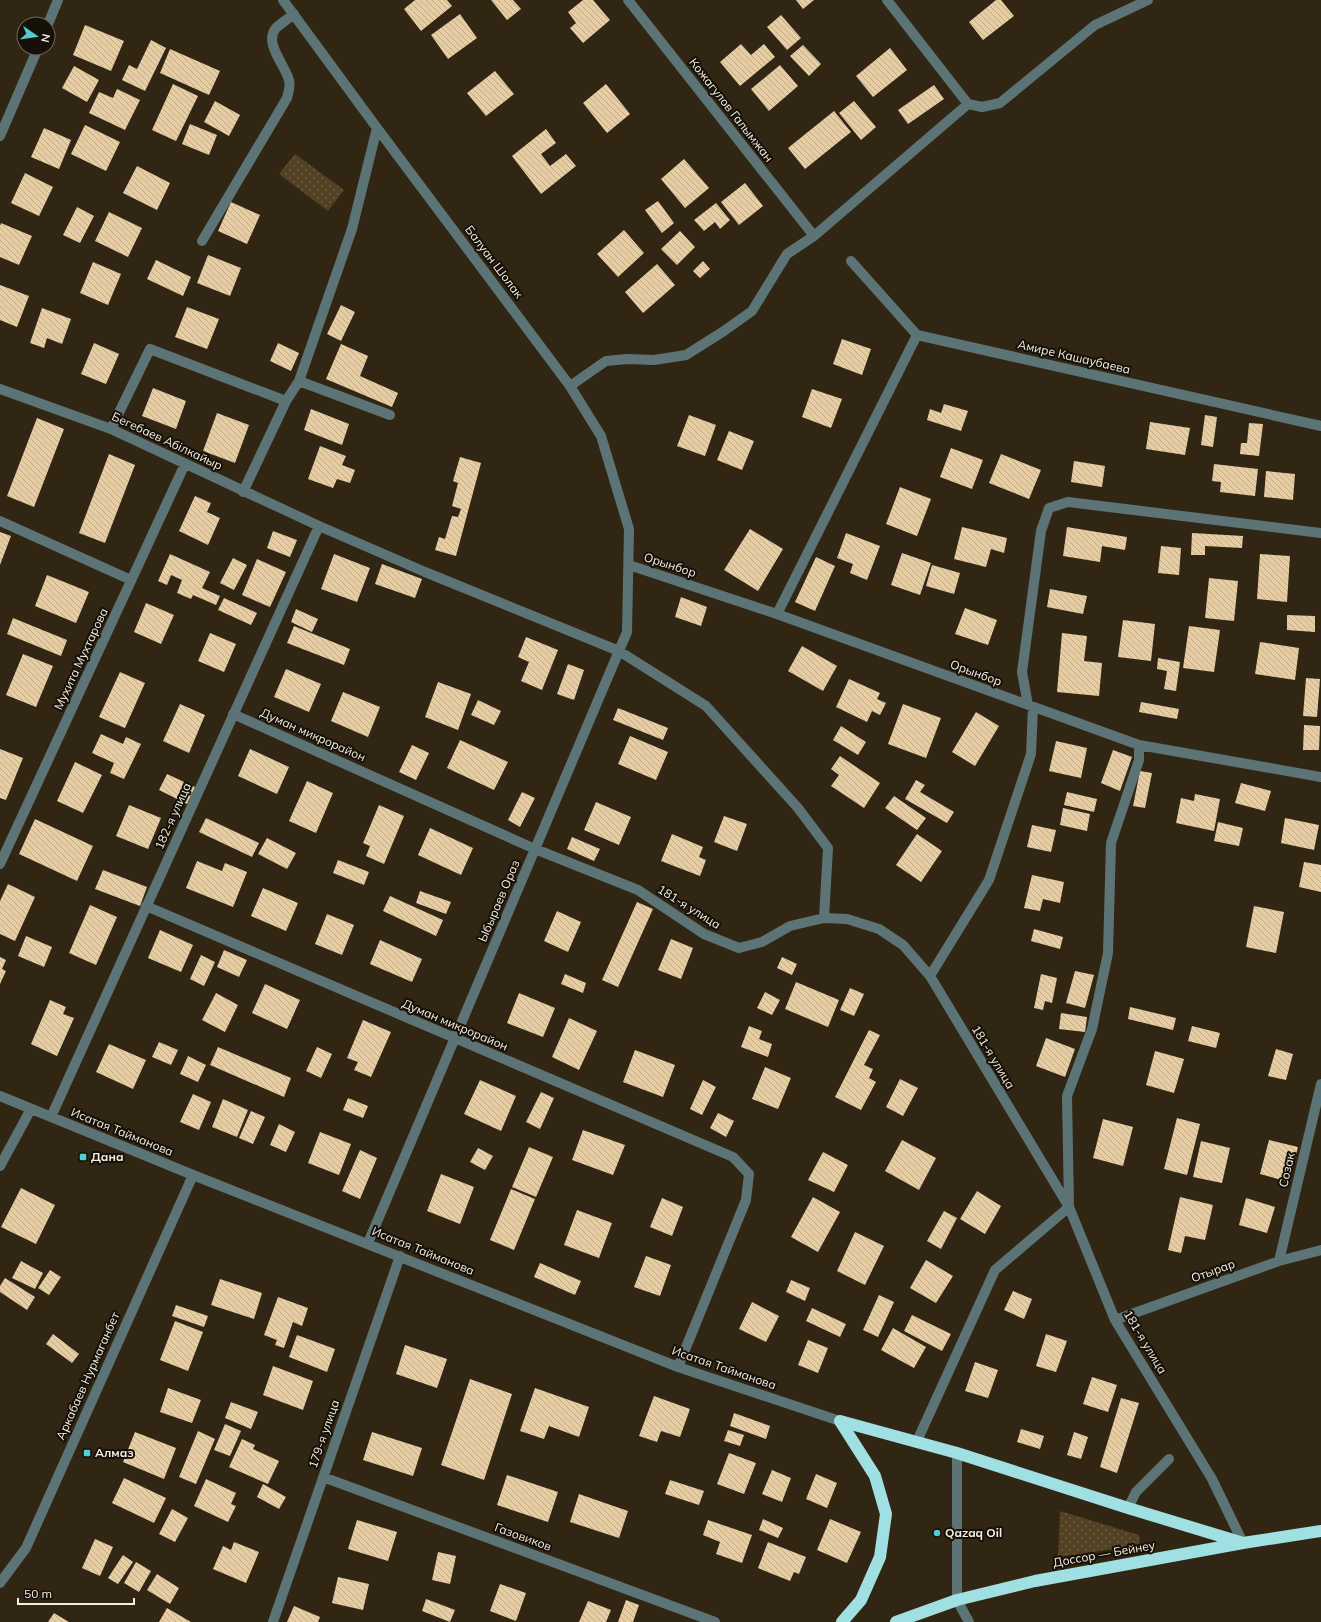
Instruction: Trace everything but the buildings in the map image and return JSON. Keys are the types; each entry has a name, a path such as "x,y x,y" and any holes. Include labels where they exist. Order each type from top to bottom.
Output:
{"highway":[{"path":"840,1421 957,1453 1243,1543"},
{"path":"840,1421 875,1476 886,1514 880,1557 861,1600 842,1622"},
{"name":"Доссор — Бейнеу","path":"896,1622 957,1600 1035,1581 1321,1530"}],"street":[{"path":"51,16 58,0"},
{"name":"Балуан Шолак","path":"283,0 376,128 570,386 601,436 630,529 629,565"},
{"name":"Кожагулов Галымжан","path":"628,0 814,236"},
{"path":"887,0 968,104 982,106 1000,103 1095,25 1148,0"},
{"path":"202,241 287,98 290,86 288,77 273,46 273,37 275,28 294,14"},
{"path":"0,136 35,56"},
{"path":"570,386 606,361 627,359 654,360 686,354 752,312 787,254 814,236 968,104"},
{"path":"243,492 286,401 299,381 352,229 376,128"},
{"path":"777,614 917,335 852,261"},
{"name":"Амире Кашаубаева","path":"917,335 1321,426"},
{"path":"111,428 150,349 286,401"},
{"path":"299,381 390,415"},
{"name":"Бегебаев Абілкайыр","path":"0,390 111,428 243,492 319,526"},
{"name":"Мухита Мухтарова","path":"0,864 185,464"},
{"path":"930,976 989,880 1031,754 1031,706 1022,672 1041,531 1049,508 1068,502 1321,533"},
{"path":"0,521 131,580"},
{"path":"319,526 425,572 619,651 706,706 798,808 828,848 824,918"},
{"name":"182-я улица","path":"51,1117 319,526"},
{"name":"Орынбор","path":"629,565 777,614 1139,745 1321,777"},
{"name":"Ыбыраев Ораз","path":"368,1243 627,632 629,565"},
{"name":"Думан микрорайон","path":"233,714 535,848"},
{"path":"917,1441 995,1270 1069,1208 1067,1096 1092,1029 1108,953 1111,843 1138,760 1139,745"},
{"name":"181-я улица","path":"535,848 638,890 704,934 739,948 762,942 790,926 824,918 848,919 879,929 903,945 930,976 1069,1208 1115,1320 1212,1479 1243,1543"},
{"name":"Думан микрорайон","path":"146,906 733,1158 749,1174 746,1200 678,1367"},
{"name":"Созак","path":"1279,1261 1321,1084"},
{"name":"Исатая Тайманова","path":"0,1096 193,1175 678,1367 840,1421"},
{"path":"0,1166 31,1109"},
{"name":"Аркабаев Нурмаганбет","path":"0,1584 26,1548 193,1175"},
{"name":"Отырар","path":"1115,1320 1279,1261 1321,1250"},
{"name":"179-я улица","path":"273,1622 400,1256"},
{"path":"957,1453 957,1600 969,1622"},
{"path":"1128,1508 1136,1492 1169,1459"},
{"name":"Газовиков","path":"323,1477 715,1622"}],"shaded area":[{"path":"295,154 344,190 328,211 279,174"},
{"path":"1060,1511 1139,1535 1140,1545 1058,1557"}],"place":[{"name":"Дана","path":"83,1157"},
{"name":"Алмаз","path":"87,1453"},
{"name":"Qazaq Oil","path":"937,1533"}]}
